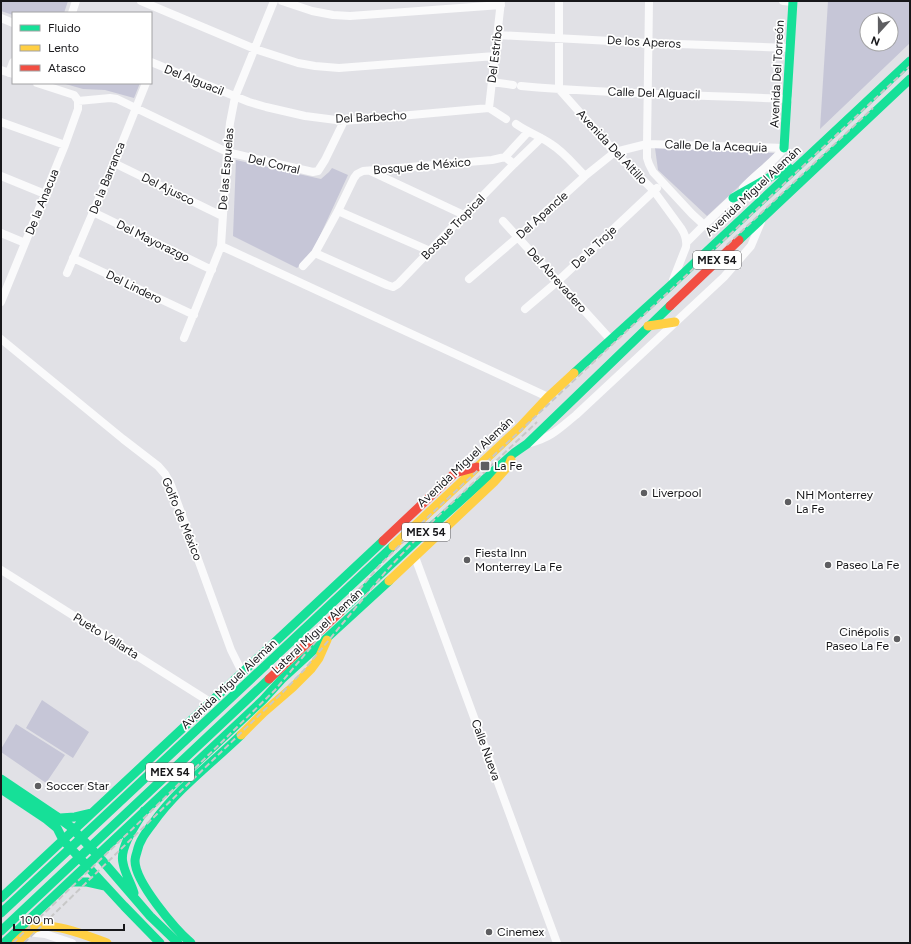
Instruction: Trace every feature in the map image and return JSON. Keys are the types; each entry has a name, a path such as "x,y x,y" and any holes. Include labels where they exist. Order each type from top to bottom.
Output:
{"main road":[{"name":"Avenida Del Torreón","path":"784,148 793,1"},
{"name":"Avenida Miguel Alemán","path":"1,913 477,468 519,428 548,397 671,285 910,61"},
{"name":"Avenida Miguel Alemán","path":"1,930 430,528 527,444 763,216 910,79"},
{"path":"733,198 808,156"},
{"path":"648,326 675,322"},
{"name":"Lateral Miguel Alemán","path":"4,943 144,811 203,763 282,679 328,638 494,482 509,465 514,454"},
{"path":"1,898 455,473 477,468"},
{"path":"191,943 169,920 156,902 141,879 136,869 135,862 137,850 150,824 203,763"},
{"path":"1,779 14,786 75,830 136,900 170,937 178,943"},
{"path":"1,790 46,819 57,828 63,840 160,943"},
{"path":"105,801 102,815 105,820 114,825 132,822"},
{"path":"136,900 132,886 122,863 122,854 144,811"},
{"path":"60,818 75,817 92,813"},
{"path":"38,865 46,865 50,867 57,874 60,881 65,885 85,881 106,886"},
{"path":"16,943 27,932 39,926 52,926 107,943"},
{"path":"170,937 183,943"}],"street":[{"path":"72,12 76,1"},
{"path":"141,1 255,48 298,63 315,66 339,68 495,56"},
{"name":"De las Espuelas","path":"184,338 221,246 227,152 230,123 235,97 274,1"},
{"path":"282,1 312,12 350,16 501,3"},
{"path":"559,1 559,89"},
{"path":"648,1 648,164 663,183 704,225"},
{"path":"783,1 793,1"},
{"name":"Del Estribo","path":"489,108 501,3"},
{"path":"1,18 12,23"},
{"name":"De los Aperos","path":"498,35 649,43 790,48"},
{"name":"Del Alguacil","path":"152,65 235,97"},
{"name":"Calle Del Alguacil","path":"492,82 559,89 788,99"},
{"path":"40,84 74,95 78,101"},
{"name":"De la Barranca","path":"67,273 146,84"},
{"name":"Avenida Del Altillo","path":"559,89 615,152 654,191 684,232 687,242"},
{"name":"Del Barbecho","path":"235,97 266,107 305,116 344,121 489,108"},
{"name":"Del Corral","path":"78,101 110,98 117,99 227,152 313,172 318,171 325,160 344,121"},
{"name":"De la Anacua","path":"1,302 65,145 78,109 78,101"},
{"path":"489,108 506,119"},
{"path":"1,122 65,145"},
{"path":"516,124 561,151 585,176"},
{"path":"514,164 505,157 528,132"},
{"name":"Bosque Tropical","path":"315,253 393,287 398,284 541,138"},
{"name":"Calle De la Acequia","path":"615,152 647,144 784,148"},
{"path":"671,285 687,242 780,154 784,148"},
{"name":"Del Apancle","path":"469,279 585,176 615,152"},
{"name":"Bosque de México","path":"303,266 315,253 357,174 370,170 492,160 505,157"},
{"name":"Del Ajusco","path":"114,163 222,216"},
{"path":"370,170 464,215"},
{"path":"1,176 45,194"},
{"name":"De la Troje","path":"524,308 558,281 663,183"},
{"path":"338,211 430,251"},
{"name":"Del Mayorazgo","path":"93,212 212,270"},
{"path":"527,444 541,441 553,434 576,415 724,277 752,246 763,216"},
{"name":"Del Abrevadero","path":"504,221 611,340"},
{"path":"1,233 25,243"},
{"path":"221,246 548,397"},
{"name":"Del Lindero","path":"73,258 194,316"},
{"name":"Golfo de México","path":"1,339 158,466 165,474 171,485 231,650 242,672"},
{"name":"Calle Nueva","path":"415,557 557,943"},
{"name":"Pueto Vallarta","path":"1,570 210,702"},
{"path":"27,932 44,934 72,943"}],"shaded area":[{"path":"1,1 68,1 64,12 12,12 12,15 1,11"},
{"path":"828,1 910,1 910,43 820,129"},
{"path":"66,84 140,84 134,98 105,90 83,89"},
{"path":"655,148 775,153 707,216 658,170"},
{"path":"236,160 321,179 332,168 348,175 312,253 297,268 233,236"},
{"path":"42,700 89,732 73,758 26,728"},
{"path":"16,724 65,755 46,783 1,752 1,749"}],"railway":[{"path":"13,943 275,690 380,565 429,516 910,66"},
{"path":"727,245 873,108"},
{"path":"24,943 281,694 304,670 387,570 434,520 537,422"}],"traffic: fast":[{"path":"784,148 793,1"},
{"path":"574,373 671,285 910,61"},
{"path":"739,240 910,79"},
{"path":"733,198 788,167"},
{"path":"340,612 430,528 514,453 527,444 670,306"},
{"path":"1,898 383,541"},
{"path":"1,913 393,546"},
{"path":"4,943 263,700 282,679 389,581"},
{"path":"1,931 269,679"},
{"path":"191,943 166,916 148,892 137,870 135,861 136,856 139,844 143,837 162,811 183,788 241,735"},
{"path":"1,779 71,827 150,916 178,943"},
{"path":"1,789 57,828 63,840 160,943"},
{"path":"134,893 125,871 122,857 123,850 129,836 144,811"},
{"path":"60,818 75,817 92,813"},
{"path":"69,882 87,882 105,886"}],"traffic: slow":[{"path":"648,326 675,322"},
{"path":"393,546 519,428 548,397 574,373"},
{"path":"389,581 494,482 509,465 511,460"},
{"path":"241,735 311,669 319,658 327,640"},
{"path":"16,943 30,931 43,926 61,928 107,943"}],"traffic: jam":[{"path":"670,306 739,240"},
{"path":"383,541 455,473 477,467"},
{"path":"269,679 340,612"}],"place":[{"name":"La Fe","path":"485,466"},
{"name":"Liverpool","path":"644,493"},
{"name":"NH Monterrey La Fe","path":"788,502"},
{"name":"Fiesta Inn Monterrey La Fe","path":"467,560"},
{"name":"Paseo La Fe","path":"828,565"},
{"name":"Cinépolis Paseo La Fe","path":"897,639"},
{"name":"Soccer Star","path":"38,786"},
{"name":"Cinemex","path":"489,932"}]}
